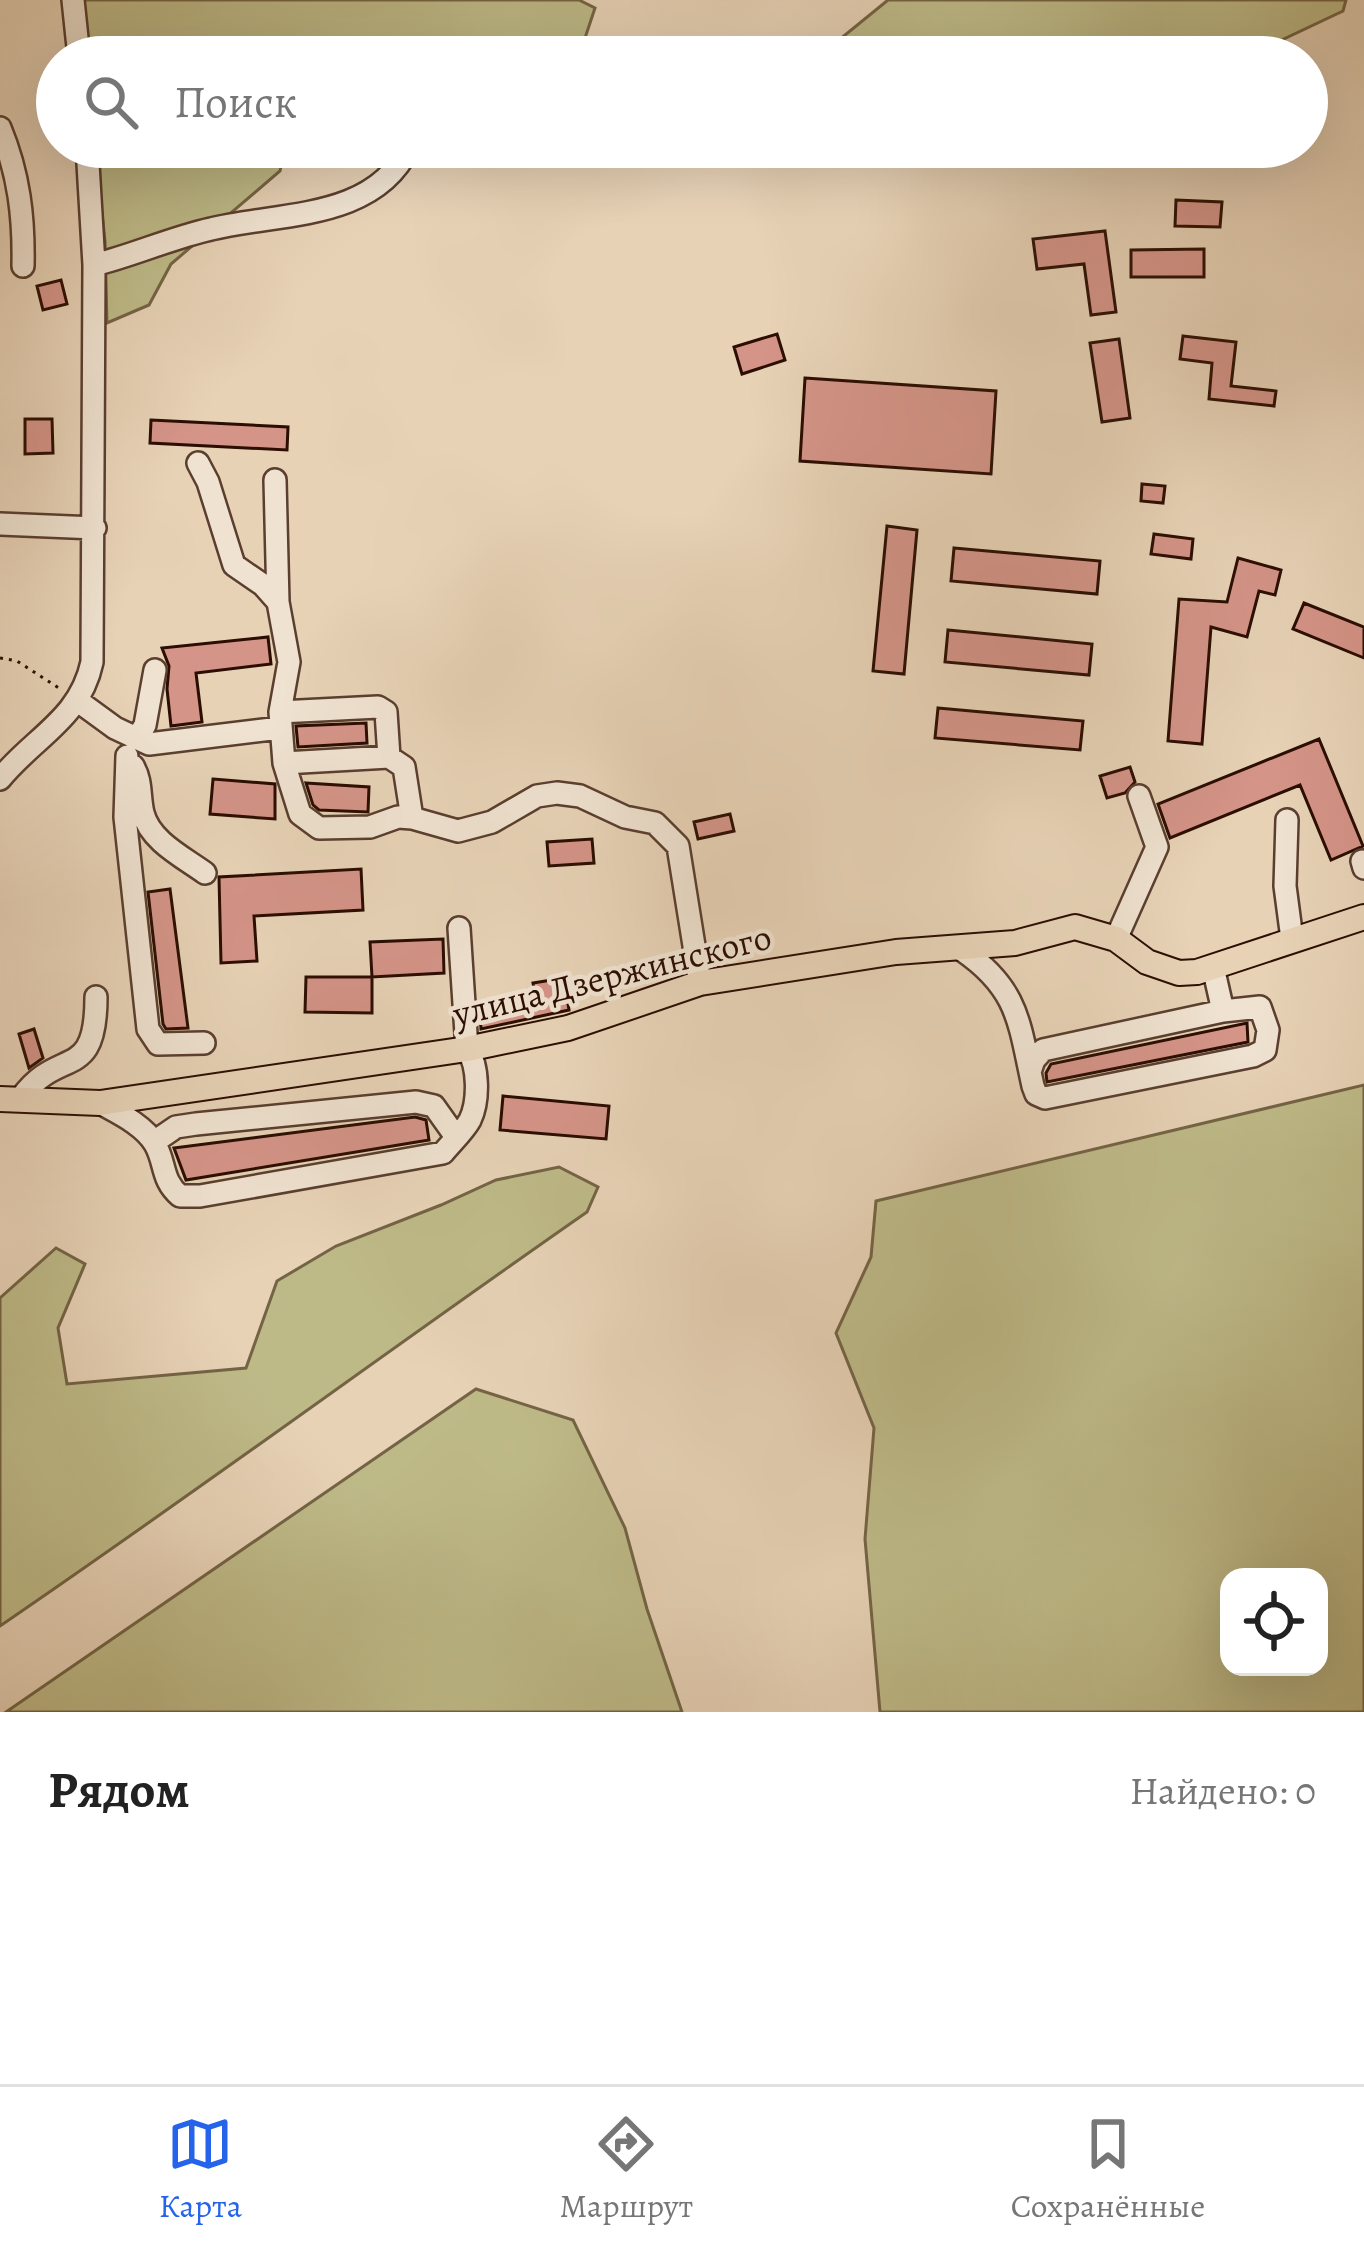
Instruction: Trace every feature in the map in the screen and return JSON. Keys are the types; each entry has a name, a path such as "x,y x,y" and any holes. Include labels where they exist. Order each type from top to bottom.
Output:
{"main road":[{"name":"улица Дзержинского","path":"10,1098 100,1102 467,1049 568,1028 700,983 896,952 1015,943 1075,927 1115,939 1147,962 1179,973 1213,967 1364,917"}],"street":[{"path":"73,0 77,36"},
{"path":"0,128 18,182 23,266"},
{"path":"0,779 78,701 92,662 94,265 88,168"},
{"path":"94,265 152,243 332,207 376,188 396,168"},
{"path":"198,463 234,565 278,602"},
{"path":"274,480 278,602 289,662 280,720 284,764 299,814 319,827 370,827 412,818 458,831 492,822 537,796 557,793 580,796 625,817 655,823 678,846 700,983"},
{"path":"0,524 95,528"},
{"path":"155,670 146,725 132,748 125,817 148,1029 158,1044 204,1042"},
{"path":"78,701 115,728 132,748 151,832 205,873"},
{"path":"132,748 378,707 386,712 389,757"},
{"path":"284,764 389,757 404,767 412,818"},
{"path":"1115,939 1157,848 1139,796"},
{"path":"1287,820 1285,886 1292,939"},
{"path":"100,1102 154,1142 170,1187 180,1196 443,1153 471,1119 475,1098 459,928"},
{"path":"962,950 996,975 1005,989 1036,1094 1058,1097 1265,1050 1268,1030 1260,1007 1223,1011 1043,1050 1030,1073"},
{"path":"1213,967 1223,1011"},
{"path":"10,1098 83,1054 92,1043 96,997"},
{"path":"154,1142 176,1127 416,1102 434,1106 456,1137"}],"path":[{"path":"0,658 29,668 78,701"}],"shaded area":[{"path":"83,0 579,0 595,8 586,36 86,36"},
{"path":"888,0 1346,0 1343,11 1290,36 844,36"},
{"path":"97,168 281,168 171,264 149,305 107,323"},
{"path":"1364,1085 1364,1712 880,1712 865,1539 874,1428 836,1333 871,1257 876,1201"},
{"path":"559,1167 598,1187 587,1212 0,1626 0,1298 56,1248 85,1264 58,1328 67,1384 246,1368 277,1281 336,1246 496,1180"},
{"path":"476,1389 573,1420 625,1528 682,1712 6,1712"}],"building":[{"path":"1176,200 1222,202 1220,227 1175,226"},
{"path":"1105,231 1116,312 1091,315 1084,264 1037,269 1033,239"},
{"path":"1204,249 1204,277 1131,277 1131,250"},
{"path":"61,280 67,304 43,310 37,286"},
{"path":"777,334 785,360 742,374 734,347"},
{"path":"1183,336 1236,342 1231,386 1276,391 1274,406 1209,399 1212,363 1180,359"},
{"path":"1119,339 1130,418 1102,422 1090,343"},
{"path":"805,378 996,391 991,474 800,461"},
{"path":"25,419 52,419 53,453 25,454"},
{"path":"151,420 288,427 287,450 150,443"},
{"path":"1142,484 1165,486 1163,503 1141,501"},
{"path":"887,526 917,530 904,674 873,671"},
{"path":"1154,534 1193,539 1191,559 1151,554"},
{"path":"954,548 1100,561 1097,594 951,581"},
{"path":"1238,558 1281,570 1275,595 1259,591 1247,637 1211,627 1202,744 1168,741 1179,599 1227,602"},
{"path":"1304,603 1364,627 1364,658 1293,629"},
{"path":"948,630 1092,644 1089,675 945,662"},
{"path":"268,637 271,664 196,673 202,722 171,726 169,666 162,648"},
{"path":"938,708 1083,721 1080,750 935,738"},
{"path":"366,723 367,743 298,747 296,726"},
{"path":"1319,739 1363,846 1331,860 1300,785 1170,838 1158,804"},
{"path":"1130,767 1135,782 1125,793 1107,798 1100,776"},
{"path":"213,779 275,784 275,819 210,814"},
{"path":"306,783 369,787 368,812 319,810"},
{"path":"730,814 734,831 698,839 694,822"},
{"path":"592,839 594,863 549,866 547,842"},
{"path":"361,869 363,910 254,916 257,961 221,963 219,877"},
{"path":"170,889 188,1028 166,1029 163,1024 148,892"},
{"path":"443,939 444,973 372,977 370,942"},
{"path":"306,977 372,977 372,1013 305,1012"},
{"path":"564,978 569,1010 481,1029 480,1011 537,1004 533,983"},
{"path":"1247,1023 1248,1042 1047,1082 1051,1064"},
{"path":"34,1029 43,1058 29,1068 19,1034"},
{"path":"503,1096 609,1106 606,1139 500,1130"},
{"path":"415,1117 426,1120 429,1140 186,1180 174,1148"}]}
